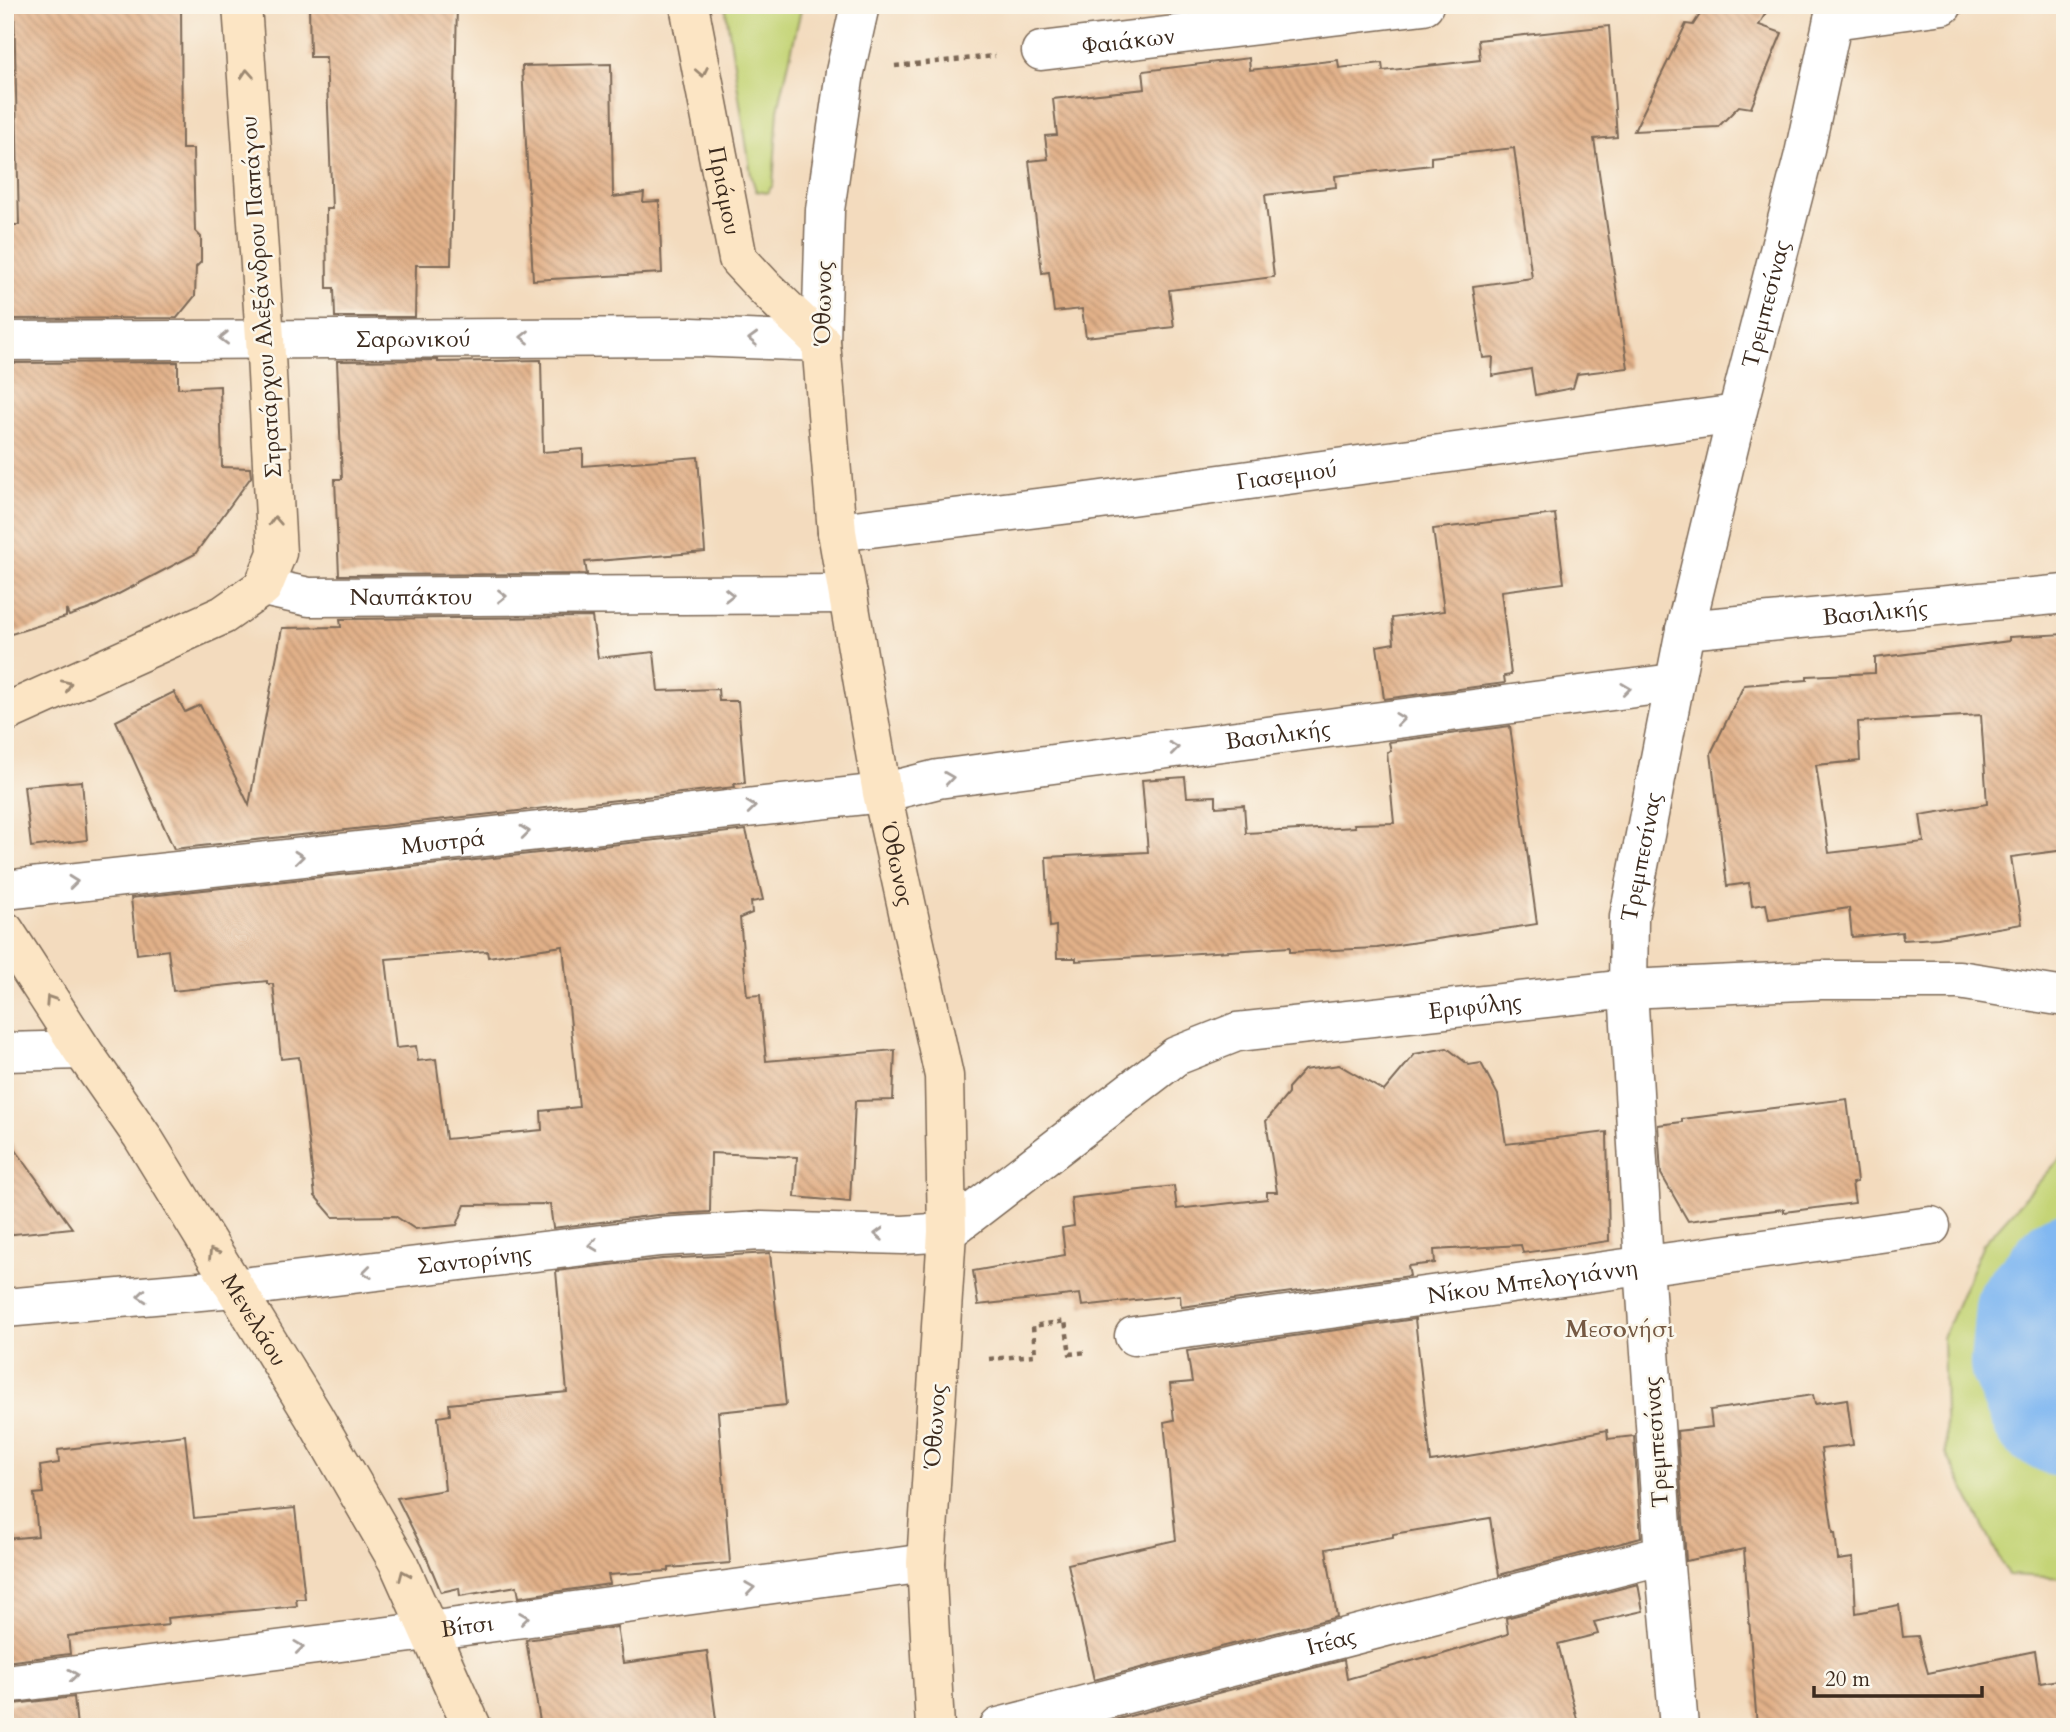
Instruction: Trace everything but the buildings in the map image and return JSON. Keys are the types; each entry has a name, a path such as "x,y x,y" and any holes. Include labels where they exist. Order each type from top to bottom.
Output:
{"street":[{"name":"Στρατάρχου Αλεξάνδρου Παπάγου","path":"242,5 277,553 263,587"},
{"name":"Πριάμου","path":"689,5 738,259 821,342"},
{"name":"Όθωνος","path":"860,5 845,72 825,210 821,342 837,532 882,793 944,1076 947,1231 926,1563 935,1727"},
{"name":"Φαιάκων","path":"1041,51 1424,5"},
{"path":"1834,13 1943,5"},
{"name":"Τρεμπεσίνας","path":"1679,1727 1644,1265 1628,989 1629,917 1685,630 1804,154 1834,13"},
{"name":"Σαρωνικού","path":"5,341 692,337 821,342"},
{"name":"Γιασεμιού","path":"837,532 1079,503 1737,414"},
{"path":"5,713 223,615 263,587"},
{"name":"Ναυπάκτου","path":"263,587 309,597 848,594"},
{"name":"Βασιλικής","path":"1685,630 2065,594"},
{"name":"Βασιλικής","path":"882,793 938,779 1674,683"},
{"name":"Μυστρά","path":"5,890 882,793"},
{"name":"Μενελάου","path":"5,931 82,1050 142,1136 313,1415 398,1562 472,1727"},
{"name":"Εριφύλης","path":"947,1231 1176,1056 1237,1032 1628,989 1821,981 1959,980 2065,997"},
{"path":"5,1052 82,1050"},
{"name":"Νίκου Μπελογιάννη","path":"1134,1336 1931,1226"},
{"name":"Σαντορίνης","path":"5,1308 234,1288 660,1237 761,1231 903,1235 947,1231"},
{"name":"Ιτέας","path":"999,1727 1664,1555"},
{"name":"Βίτσι","path":"5,1684 428,1632 926,1563"}],"path":[{"path":"845,72 1041,51"},
{"path":"939,1363 1035,1355 1033,1326 1065,1321 1070,1354 1110,1348 1109,1337 1134,1336"}],"green space":[{"path":"725,5 802,5 778,110 773,185 767,193 756,191 751,175"},
{"path":"2065,1153 2065,1578 2008,1575 1946,1453 1943,1337 1983,1244"}],"waterway":[{"path":"2065,1264 2026,1308 2021,1364 2043,1416 2065,1427"}],"district":[{"name":"Μεσονήσι","path":"1620,1329"}]}
